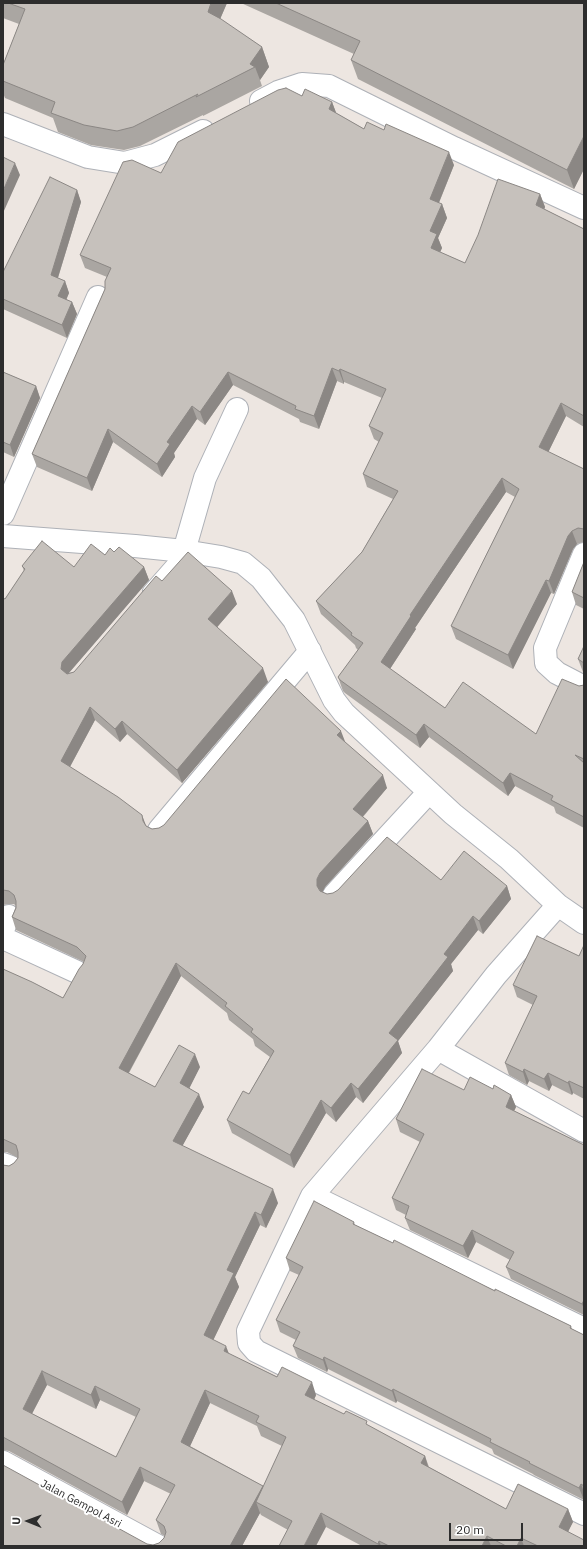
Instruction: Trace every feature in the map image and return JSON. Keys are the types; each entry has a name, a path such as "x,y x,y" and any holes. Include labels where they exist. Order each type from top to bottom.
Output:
{"street":[{"path":"242,111 278,92 302,84 329,86 454,148 584,208"},
{"path":"3,124 88,157 125,163 155,155 222,121"},
{"path":"3,514 98,296"},
{"path":"184,551 206,478 237,409"},
{"path":"3,536 184,551 221,557 243,563 251,568 261,578 294,620 334,700 344,713 453,814 509,859 558,905 584,923"},
{"path":"584,554 545,648 546,663 557,673 584,687"},
{"path":"159,830 310,651"},
{"path":"334,895 429,792"},
{"path":"558,905 496,975 438,1049 312,1196 248,1331 250,1343 256,1351 584,1514"},
{"path":"3,938 77,972"},
{"path":"438,1049 584,1131"},
{"path":"312,1196 584,1329"},
{"name":"Jalan Gempol Asri","path":"3,1462 158,1546"}],"lane":[{"path":"144,598 184,551"}],"building":[{"path":"8,3 211,3 208,12 262,47 250,64 255,67 133,127 117,131 84,125 51,113 55,102 3,81 3,65 25,9"},
{"path":"276,3 584,3 584,136 567,170 351,60 360,41"},
{"path":"286,88 302,96 305,89 332,102 329,109 364,129 367,122 384,130 386,124 449,152 430,199 442,204 430,231 437,234 431,248 465,263 478,235 498,179 540,194 536,205 584,229 584,416 561,403 539,447 584,469 584,529 578,528 572,531 568,536 549,581 546,580 508,655 451,626 519,489 502,478 410,615 411,616 381,662 445,708 463,682 536,734 562,679 579,686 584,685 584,759 575,755 584,763 584,817 551,800 553,796 510,773 503,783 424,724 416,735 340,680 338,677 363,643 351,635 352,633 316,601 362,552 398,491 363,474 383,433 369,426 386,389 340,369 339,371 332,368 314,416 295,409 296,406 228,372 200,412 192,406 167,442 170,444 157,464 108,429 87,478 32,454 105,289 105,281 111,268 80,255 123,162 132,160 161,173 178,142 278,90"},
{"path":"3,157 15,163 3,191"},
{"path":"50,177 77,190 51,275 65,281 58,296 72,302 62,325 3,299 3,272"},
{"path":"3,372 36,386 10,445 3,442"},
{"path":"42,541 74,567 91,544 105,555 110,548 114,552 119,547 144,567 62,662 61,669 67,674 74,672 156,576 162,581 188,552 232,591 208,619 263,668 177,770 122,721 115,729 90,707 61,761 118,797 142,815 146,826 152,829 159,828 164,825 286,679 341,731 337,735 383,775 353,809 368,821 320,873 317,879 317,886 320,891 327,894 338,890 387,837 441,880 464,851 507,886 479,921 473,916 444,954 448,957 389,1033 398,1040 358,1089 351,1083 331,1108 321,1100 290,1155 227,1120 243,1091 249,1094 274,1051 251,1032 253,1029 225,1006 227,1003 176,963 119,1068 155,1087 179,1045 195,1054 180,1083 199,1094 173,1141 273,1189 261,1215 255,1212 227,1270 234,1273 204,1335 226,1346 224,1351 277,1377 282,1367 312,1382 305,1395 344,1414 346,1411 367,1421 366,1424 425,1456 421,1463 506,1509 518,1484 568,1509 559,1527 584,1540 584,1546 538,1546 521,1538 517,1546 506,1546 487,1536 482,1546 389,1546 379,1541 378,1544 321,1513 304,1546 279,1546 292,1521 256,1502 286,1437 256,1422 259,1416 205,1390 181,1442 263,1486 230,1546 3,1546 3,1465 147,1544 153,1545 159,1543 164,1538 166,1532 164,1526 156,1520 175,1485 140,1467 122,1502 3,1437 3,1165 9,1166 14,1163 18,1158 18,1152 16,1145 3,1139 3,969 63,998 83,964 86,956 77,947 12,917 16,908 14,895 9,891 3,890 3,598 5,599 25,569 22,566","holes":["42,1371 91,1395 95,1386 140,1409 116,1457 23,1409"]},
{"path":"584,562 584,598 572,592"},
{"path":"584,646 584,663 578,659"},
{"path":"537,936 579,956 584,945 584,1088 569,1081 568,1083 548,1073 544,1079 524,1069 523,1072 505,1063 537,996 513,985"},
{"path":"422,1069 464,1090 470,1077 493,1089 494,1085 511,1095 506,1107 584,1145 584,1300 582,1304 506,1267 514,1252 472,1230 463,1246 405,1218 409,1206 392,1198 424,1134 396,1119"},
{"path":"314,1201 354,1222 353,1224 393,1243 394,1240 495,1291 495,1289 571,1326 570,1328 584,1335 584,1486 581,1484 579,1488 529,1463 530,1462 490,1442 491,1439 393,1389 392,1391 324,1357 323,1360 293,1346 300,1332 276,1320 303,1267 286,1258"}]}
